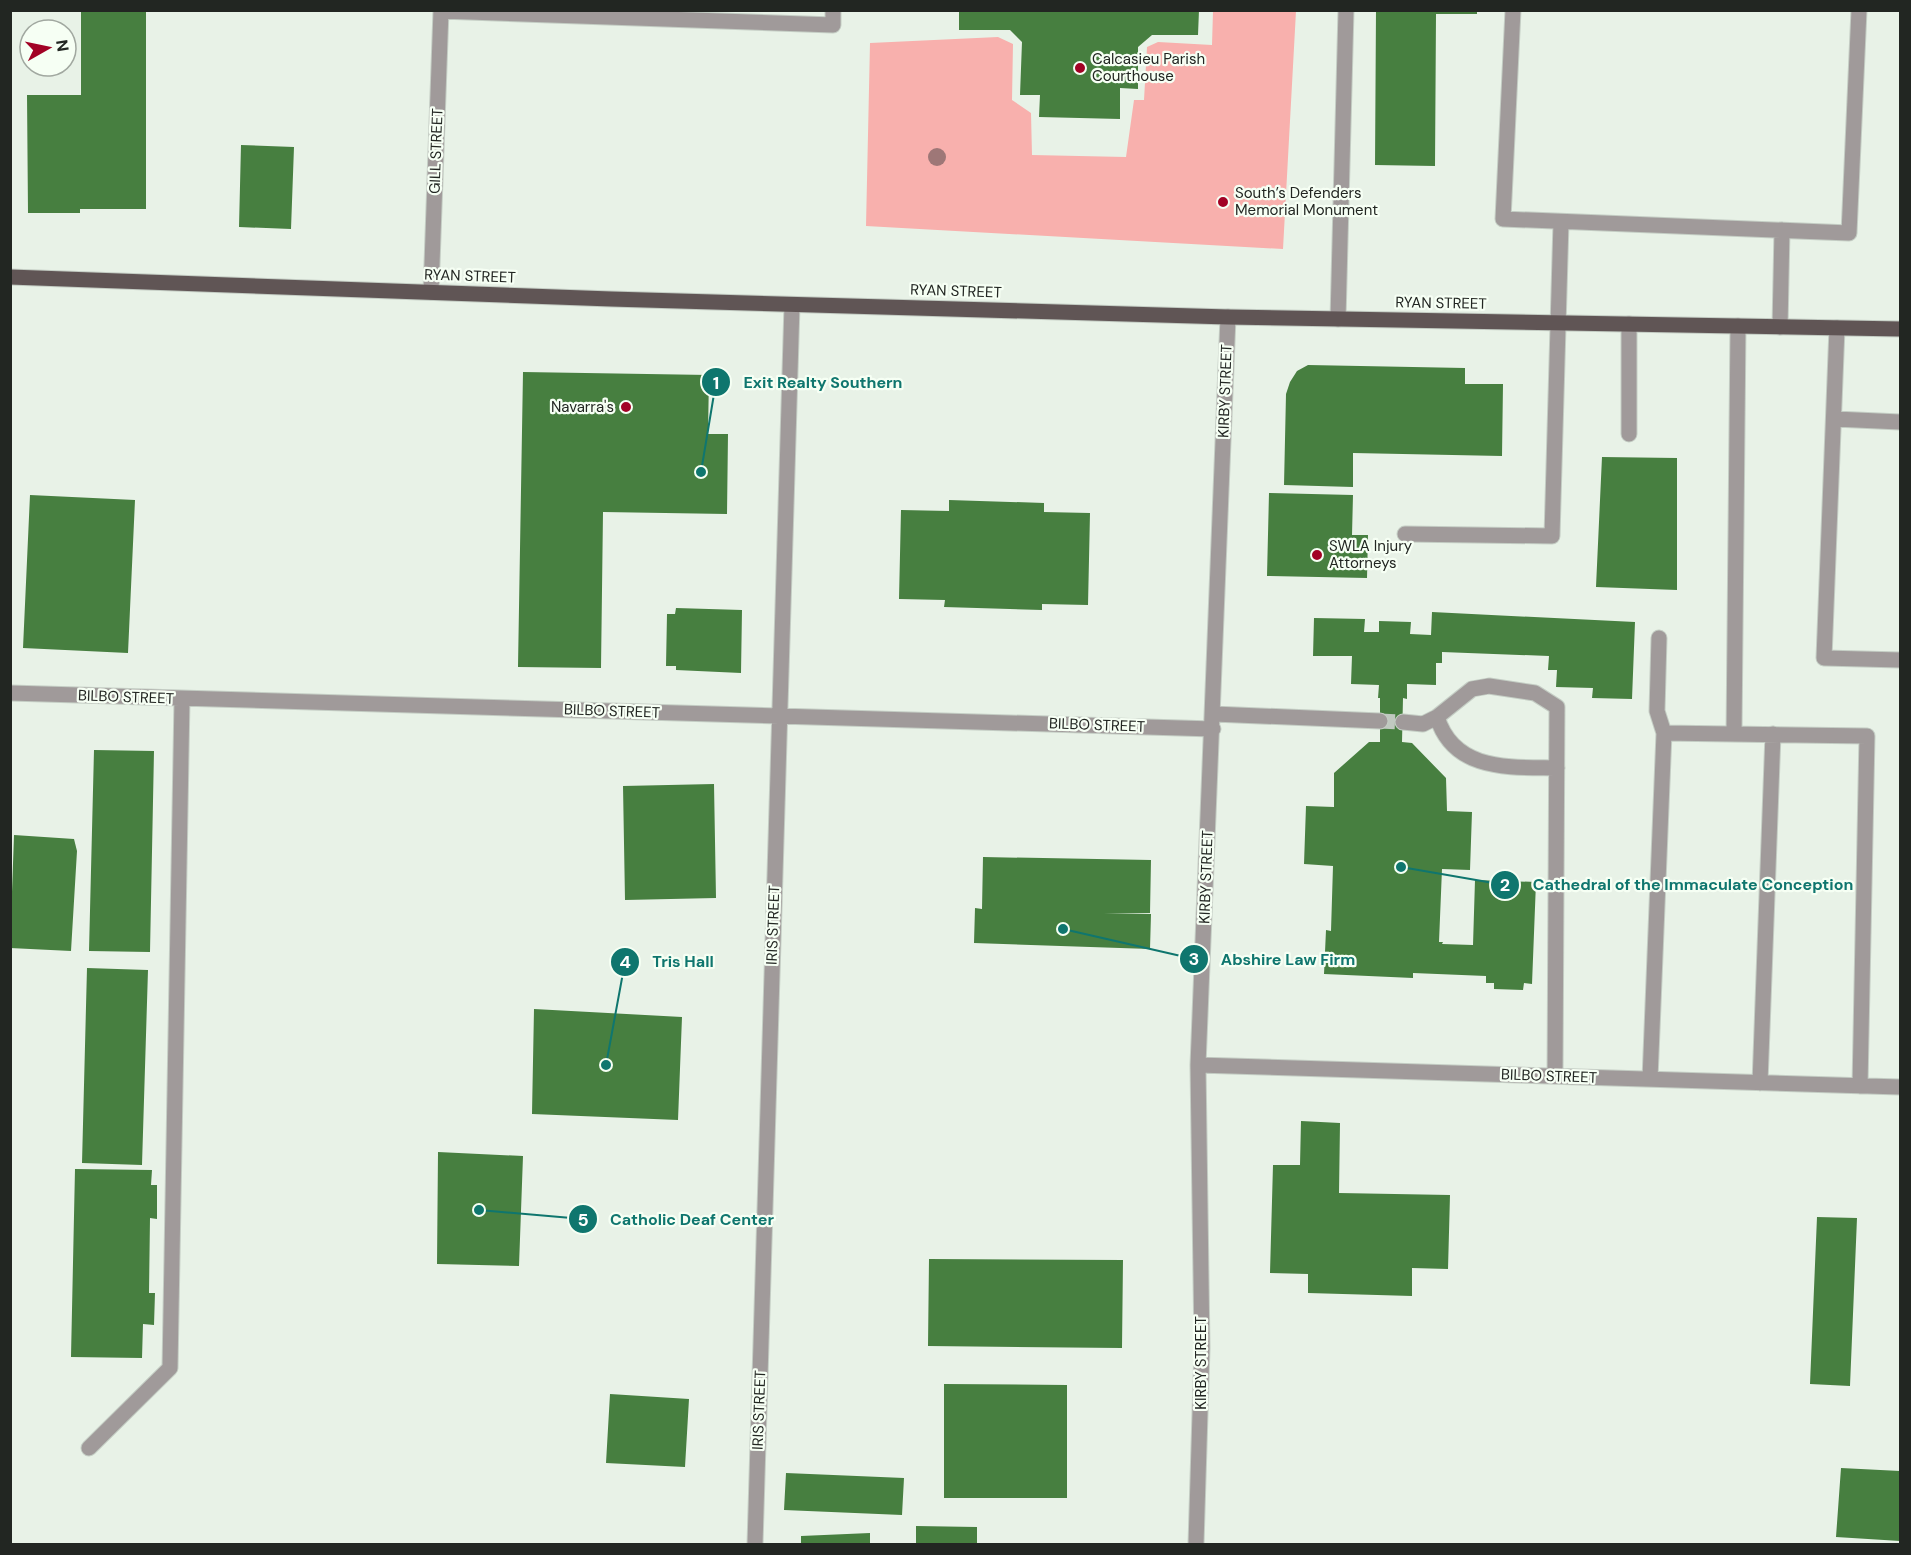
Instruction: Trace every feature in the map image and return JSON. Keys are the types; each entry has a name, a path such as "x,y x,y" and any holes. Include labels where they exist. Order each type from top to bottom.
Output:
{"main road":[{"name":"RYAN STREET","path":"10,277 1228,317 1900,329"}],"street":[{"path":"441,11 833,25 833,10"},
{"path":"1338,319 1346,10"},
{"path":"1513,10 1503,219 1849,233 1859,10"},
{"name":"GILL STREET","path":"431,292 441,11"},
{"path":"1406,534 1552,536 1561,222"},
{"path":"1780,327 1782,231"},
{"name":"IRIS STREET","path":"755,1545 792,304"},
{"name":"KIRBY STREET","path":"1196,1545 1202,1348 1198,1065 1228,317"},
{"path":"1629,324 1629,434"},
{"path":"1734,734 1738,326"},
{"path":"1837,328 1824,658 1900,660"},
{"path":"1834,419 1900,422"},
{"path":"1650,1079 1664,733 1658,711 1659,638"},
{"path":"1403,722 1423,724 1437,717 1472,689 1489,686 1535,693 1557,707 1555,1076"},
{"name":"BILBO STREET","path":"10,693 779,716 1380,722"},
{"path":"90,1448 170,1368 182,699"},
{"path":"1437,717 1441,731 1456,750 1473,760 1504,767 1557,768"},
{"path":"1664,733 1867,736 1860,1086"},
{"path":"1760,1083 1773,734"},
{"name":"BILBO STREET","path":"1198,1065 1900,1087"}],"shaded area":[{"path":"1213,11 1296,11 1283,249 866,226 870,43 998,37 1013,44 1012,100 1031,113 1032,155 1126,157 1134,100 1144,100 1147,47 1158,42 1212,45"}],"building":[{"path":"81,10 146,10 146,209 80,209 80,213 28,213 27,95 81,95"},
{"name":"Calcasieu Parish Courthouse","path":"959,10 1199,10 1198,35 1152,35 1138,47 1138,89 1120,88 1120,119 1039,117 1040,95 1020,95 1022,42 1010,30 959,30"},
{"path":"1376,10 1477,10 1477,14 1436,14 1435,166 1375,165"},
{"path":"241,145 294,147 291,229 239,227"},
{"path":"1308,365 1465,368 1465,384 1503,384 1502,456 1353,453 1353,487 1284,485 1286,394 1297,371"},
{"path":"523,372 709,375 708,434 728,434 727,514 603,512 601,668 518,667"},
{"path":"1602,457 1677,458 1677,590 1596,587"},
{"name":"SWLA Injury Attorneys","path":"1269,493 1353,495 1352,535 1368,535 1367,578 1267,576"},
{"path":"30,495 135,500 128,653 23,648"},
{"path":"949,500 1044,503 1044,512 1090,513 1088,605 1042,604 1042,610 944,607 945,600 899,599 901,510 949,511"},
{"path":"676,608 742,610 741,673 676,670 676,666 666,666 667,614 675,614"},
{"path":"1432,612 1635,622 1632,699 1592,698 1593,688 1556,687 1557,670 1548,670 1549,656 1442,652 1442,663 1436,663 1436,685 1407,684 1407,699 1403,698 1402,742 1412,743 1446,778 1447,811 1472,812 1470,870 1442,869 1439,942 1473,945 1475,880 1536,882 1532,984 1524,983 1523,990 1494,989 1494,983 1486,983 1486,976 1413,973 1413,978 1324,974 1326,930 1331,931 1333,866 1304,864 1306,806 1334,807 1334,773 1369,742 1380,742 1380,698 1378,698 1379,685 1351,684 1352,656 1313,656 1314,618 1365,619 1364,632 1379,632 1379,621 1411,622 1410,634 1431,635"},
{"path":"94,750 154,751 150,952 89,951"},
{"path":"714,784 716,898 625,900 623,786"},
{"path":"14,835 74,839 77,851 71,951 10,948"},
{"path":"983,857 1151,860 1150,913 1104,913 1151,914 1150,949 974,943 975,908 982,909"},
{"path":"87,968 148,970 142,1165 82,1163"},
{"path":"534,1009 682,1017 678,1120 532,1114"},
{"path":"1301,1121 1340,1123 1339,1193 1450,1195 1448,1269 1412,1268 1412,1296 1308,1293 1308,1274 1270,1273 1273,1165 1300,1165"},
{"path":"438,1152 523,1156 519,1266 437,1264"},
{"path":"75,1169 152,1170 151,1185 157,1185 157,1219 150,1218 149,1293 155,1293 154,1325 143,1324 142,1358 71,1357"},
{"path":"1817,1217 1857,1218 1850,1386 1810,1384"},
{"path":"929,1259 1123,1260 1122,1348 928,1346"},
{"path":"944,1384 1067,1385 1067,1498 944,1498"},
{"path":"610,1394 689,1399 685,1467 606,1463"},
{"path":"1841,1468 1900,1471 1900,1541 1836,1537"},
{"path":"786,1473 904,1478 902,1515 784,1510"},
{"path":"916,1526 977,1527 977,1544 916,1544"},
{"path":"870,1533 870,1544 801,1544 801,1536"}],"tunnel":[{"path":"1380,721 1403,722"}],"place":[{"name":"Calcasieu Parish Courthouse","path":"1080,68"},
{"name":"South’s Defenders Memorial Monument","path":"1223,202"},
{"name":"Navarra's","path":"626,407"},
{"name":"Exit Realty Southern","path":"701,472"},
{"name":"SWLA Injury Attorneys","path":"1317,555"},
{"name":"Cathedral of the Immaculate Conception","path":"1401,867"},
{"name":"Abshire Law Firm","path":"1063,929"},
{"name":"Tris Hall","path":"606,1065"},
{"name":"Catholic Deaf Center","path":"479,1210"}]}
